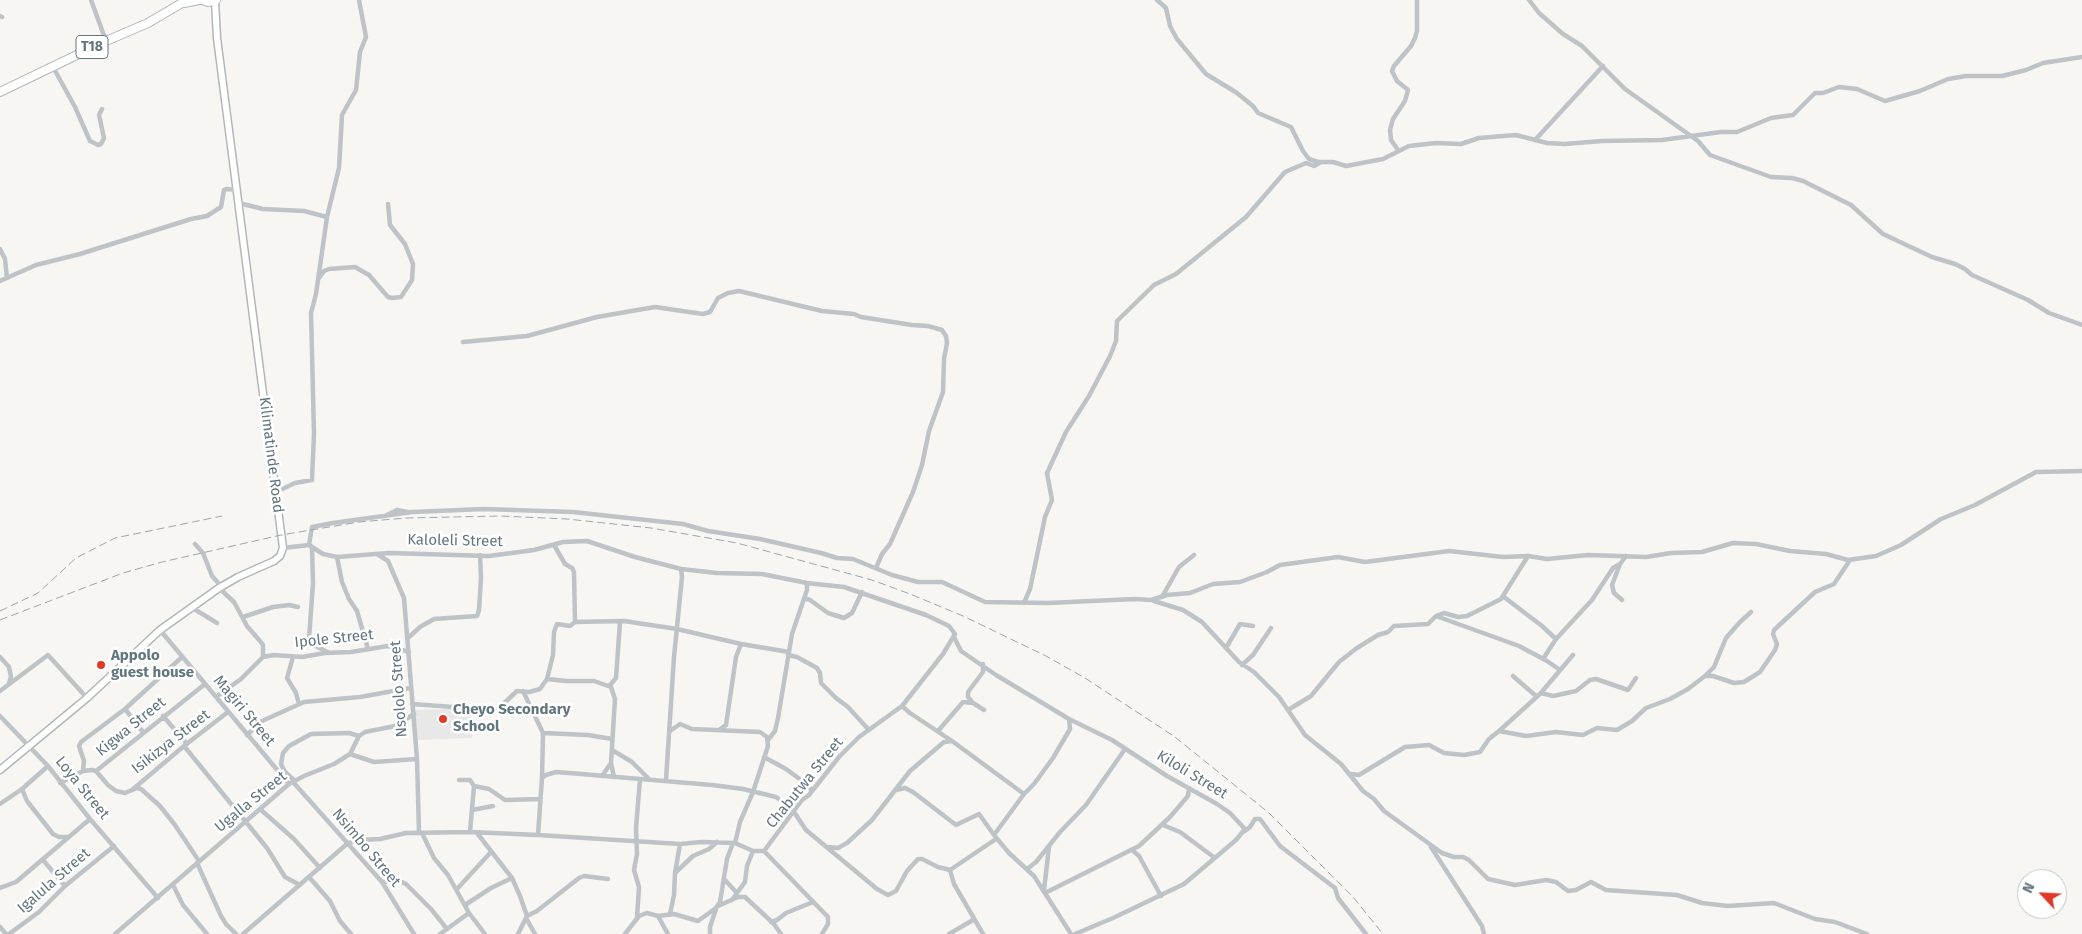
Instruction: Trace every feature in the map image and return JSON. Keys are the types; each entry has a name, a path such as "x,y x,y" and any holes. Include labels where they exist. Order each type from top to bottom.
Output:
{"highway":[{"name":"T18","path":"0,92 148,23 185,1 215,1"}],"main road":[{"name":"Kilimatinde Road","path":"215,1 217,38 283,548"},
{"path":"0,770 87,698 160,630 220,587 274,561 280,556 283,548"}],"street":[{"path":"91,0 106,41"},
{"path":"276,492 295,484 312,480 314,434 311,313 327,217 339,168 342,115 356,90 359,58 366,37 359,0"},
{"path":"1157,0 1165,5 1170,26 1177,39 1203,71 1237,93 1253,106 1258,113 1291,127 1305,154 1311,160 1352,166 1383,159 1398,150 1412,146 1440,143 1458,144 1479,138 1514,135 1565,144 1662,140 1736,132 1771,118 1793,115 1814,93 1823,93 1839,87 1857,89 1885,100 1920,91 1948,79 1966,76 2002,76 2020,72 2043,63 2082,57"},
{"path":"1398,150 1391,140 1390,130 1393,119 1405,101 1408,90 1397,81 1393,75 1393,69 1415,38 1417,31 1417,0"},
{"path":"1529,0 1539,13 1563,34 1582,46 1591,57 1625,88 1690,136 1713,157 1772,177 1792,178 1803,182 1851,205 1883,234 1932,257 1955,264 1972,275 2028,300 2049,313 2082,325"},
{"path":"1535,140 1603,66"},
{"path":"53,67 75,107 90,141 98,145 101,144 104,138 100,118 102,109"},
{"path":"1024,603 1030,589 1045,517 1052,500 1046,473 1066,432 1099,379 1110,356 1116,340 1117,321 1154,285 1176,274 1246,217 1285,172 1306,163 1314,166 1321,162"},
{"path":"0,281 36,265 80,254 191,219 207,216 221,207 224,190 237,190"},
{"path":"239,203 263,209 304,211 327,217"},
{"path":"318,279 324,271 329,269 355,267 370,275 388,297 401,296 412,280 413,264 406,244 390,225 388,204"},
{"path":"0,249 5,259 8,278"},
{"path":"463,342 529,335 597,317 655,307 703,314 710,312 718,298 728,293 739,291 822,310 852,313 861,317 912,326 928,326 942,330 948,343 944,359 943,392 928,431 922,465 913,492 890,544 882,554 876,568"},
{"path":"1151,600 1190,593 1213,584 1235,583 1267,572 1280,565 1336,558 1364,562 1449,551 1503,557 1528,556 1548,560 1588,555 1646,557 1671,553 1689,554 1733,543 1756,544 1826,554 1850,560 1876,556 1901,545 1941,519 1975,505 2036,472 2082,471"},
{"path":"328,653 310,642 309,639 313,576 310,546 312,527 410,513 484,509 537,510 657,520 760,539 837,558 852,559 918,582 942,582 985,602 1151,600 1188,612 1205,624 1242,665 1254,672 1268,686 1305,735 1324,749 1350,774 1363,791 1374,798 1384,812 1431,846 1450,856 1466,858 1485,877 1515,885 1546,880 1556,882 1568,891 1576,890 1591,882 1606,890 1678,895 1702,903 1716,905 1734,906 1774,903 1820,920 1835,922 1867,934"},
{"name":"Kaloleli Street","path":"283,548 310,546 323,554 337,557 377,554 500,556 563,542 587,541 635,557 681,568"},
{"path":"196,544 203,552 212,576 234,602 244,617 246,626 263,645 263,657 241,679 216,697"},
{"path":"554,545 565,564 572,568 574,572 575,622"},
{"name":"Nsololo Street","path":"377,554 388,561 404,598 410,688 414,714 420,833"},
{"path":"408,638 420,627 434,619 476,616 479,610 480,555"},
{"path":"1162,597 1179,567 1194,555"},
{"path":"1288,710 1311,696 1339,662 1357,648 1388,632 1394,626 1428,624 1436,616 1444,613 1458,617 1467,616 1504,597 1528,556"},
{"path":"1622,600 1614,593 1612,585 1620,564 1626,556"},
{"path":"337,557 342,582 349,599 357,611 368,649"},
{"path":"1705,676 1713,676 1738,684 1757,675 1765,667 1776,646 1772,634 1774,630 1816,592 1836,582 1850,560"},
{"path":"1543,659 1556,640 1584,609 1613,568 1620,564"},
{"path":"666,780 682,577 681,568 716,573 762,574 862,592 934,618 952,629 954,637"},
{"path":"710,934 727,859 753,792 768,740 774,731 778,718 794,622 804,598 807,583"},
{"path":"804,598 828,613 844,618 852,612 862,592"},
{"path":"1504,597 1536,621 1556,640"},
{"path":"244,617 273,607 289,604 298,607"},
{"path":"191,607 216,624"},
{"path":"1499,731 1526,736 1556,732 1583,735 1597,728 1617,730 1632,721 1643,710 1688,690 1705,676 1714,667 1723,643 1740,622 1752,612"},
{"path":"1436,616 1505,640 1543,659 1560,670"},
{"path":"498,709 513,692 535,692 540,689 547,679 553,655 556,625 570,626 575,622 620,622 677,629 797,656 817,668 820,673 821,683 836,698 848,706 869,730"},
{"path":"610,685 616,678 620,622"},
{"path":"1226,648 1240,624 1254,626"},
{"path":"1242,665 1253,655 1271,628"},
{"name":"Magiri Street","path":"160,630 247,735 292,782"},
{"name":"Kiloli Street","path":"954,637 961,651 983,664 996,675 1069,719 1125,749 1230,813 1244,828 1244,832"},
{"name":"Chabutwa Street","path":"764,851 839,757 869,730 902,706 954,637"},
{"path":"719,730 726,725 736,657 741,644"},
{"name":"Ipole Street","path":"263,657 274,655 293,657 388,646 409,652"},
{"path":"0,691 48,654 87,698"},
{"path":"1350,774 1359,775 1406,746 1428,745 1444,753 1475,753 1481,751 1489,739 1538,694 1573,655"},
{"path":"83,771 84,761 80,746 81,742 124,709 182,656"},
{"path":"0,657 10,667 11,676 8,684"},
{"path":"293,657 287,678 296,693 299,704"},
{"path":"983,664 983,672 968,692 968,697 973,703 984,710"},
{"path":"1513,676 1538,694 1554,696 1576,692 1590,680 1596,679 1628,690 1636,678"},
{"path":"547,679 566,682 586,680 610,685"},
{"name":"Kigwa Street","path":"96,771 163,716 185,702 205,684"},
{"path":"610,685 615,699 611,763 614,777"},
{"path":"247,735 262,721 308,700 360,697 410,688"},
{"path":"523,691 543,733 538,835"},
{"path":"938,731 963,702 973,703"},
{"path":"412,704 532,712"},
{"path":"902,706 1024,794"},
{"path":"124,709 143,732"},
{"name":"Isikizya Street","path":"130,792 185,745 228,712"},
{"path":"672,712 680,724 692,729 760,732 768,740"},
{"path":"414,714 395,726 365,732 359,736 350,754 374,762 417,759"},
{"name":"Loya Street","path":"0,716 48,766 90,819 158,898"},
{"path":"163,716 267,848 280,870 289,880 300,885"},
{"path":"950,870 995,837 1024,794 1054,758 1070,729 1069,719"},
{"path":"670,730 680,724"},
{"path":"726,725 732,732"},
{"path":"292,782 281,764 283,753 289,746 312,734 349,733 359,736"},
{"path":"543,733 588,735 612,740"},
{"path":"826,847 838,848 844,845 872,820 905,776 923,758 940,744 952,741"},
{"path":"1027,869 1033,866 1102,783 1125,749"},
{"path":"612,750 632,762 650,780"},
{"name":"Ugalla Street","path":"115,934 292,782 334,764 350,754"},
{"path":"764,757 778,764 812,790"},
{"path":"602,776 611,763"},
{"path":"0,804 22,789 48,766"},
{"path":"60,782 83,771 96,771 116,791 125,794 137,788 145,792 175,825 198,862 221,916 236,934"},
{"path":"542,778 556,772 666,780 736,788 776,797 787,804 806,830 877,889 888,895 896,891 906,871 918,859 950,870"},
{"path":"637,918 639,887 634,870 637,854 636,840 640,779"},
{"path":"459,780 470,780 474,786 470,832"},
{"name":"Nsimbo Street","path":"292,782 382,882 414,934"},
{"path":"474,786 490,789 505,800 540,799"},
{"path":"894,791 903,788 908,789 956,826 979,814 995,837 1027,869 1073,934 1161,896 1188,882 1250,827 1255,819 1260,820 1280,846 1335,888 1338,898 1366,934"},
{"path":"22,789 27,802 53,834 59,837 69,836"},
{"path":"1044,892 1132,850 1144,842 1188,796 1189,789"},
{"path":"472,810 493,806"},
{"path":"260,809 290,835 320,868"},
{"path":"0,888 16,882 90,819"},
{"path":"1162,825 1180,832 1215,858"},
{"path":"243,934 348,844 420,833 470,832 680,844 734,843 753,851 764,851 828,917 828,924 822,934"},
{"path":"420,833 434,858 457,889 469,912 485,934"},
{"path":"476,833 512,878 526,917 535,934"},
{"path":"675,873 693,856 710,849 717,842"},
{"path":"664,925 675,888 675,873 680,844"},
{"name":"Igalula Street","path":"11,934 114,846"},
{"path":"1431,846 1482,926 1484,934"},
{"path":"1044,892 1049,847"},
{"path":"1132,850 1139,856 1161,896"},
{"path":"732,901 745,882 747,866 753,851"},
{"path":"457,889 491,852"},
{"path":"42,860 65,886"},
{"path":"950,870 954,884 969,908 973,920 983,934"},
{"path":"518,934 526,917 537,911 579,878 584,876 608,879"},
{"path":"309,878 330,901 340,921 351,934"},
{"path":"465,904 512,878"},
{"path":"724,879 737,893"},
{"path":"289,880 289,894"},
{"path":"382,882 400,881 406,884 431,909 447,929"},
{"path":"173,885 183,905 206,934"},
{"path":"625,934 641,914 648,913 658,916 668,914 698,921 717,907 745,897 782,934"},
{"path":"771,922 813,902"},
{"path":"440,934 469,912"},
{"path":"658,916 668,934"},
{"path":"950,934 973,920"},
{"path":"0,927 11,934"}],"shaded area":[{"name":"Cheyo Secondary School","path":"471,708 472,738 416,740 415,710"}],"railway":[{"path":"0,611 38,593 76,558 115,538 222,516"},
{"path":"0,620 123,573 162,562 281,535 359,522 406,518 500,516 567,519 651,528 737,543 872,580 910,594 963,616 1046,656 1085,678 1175,737 1269,813 1353,897 1383,934"}],"place":[{"name":"Appolo guest house","path":"101,665"},
{"name":"Cheyo Secondary School","path":"443,719"}]}
